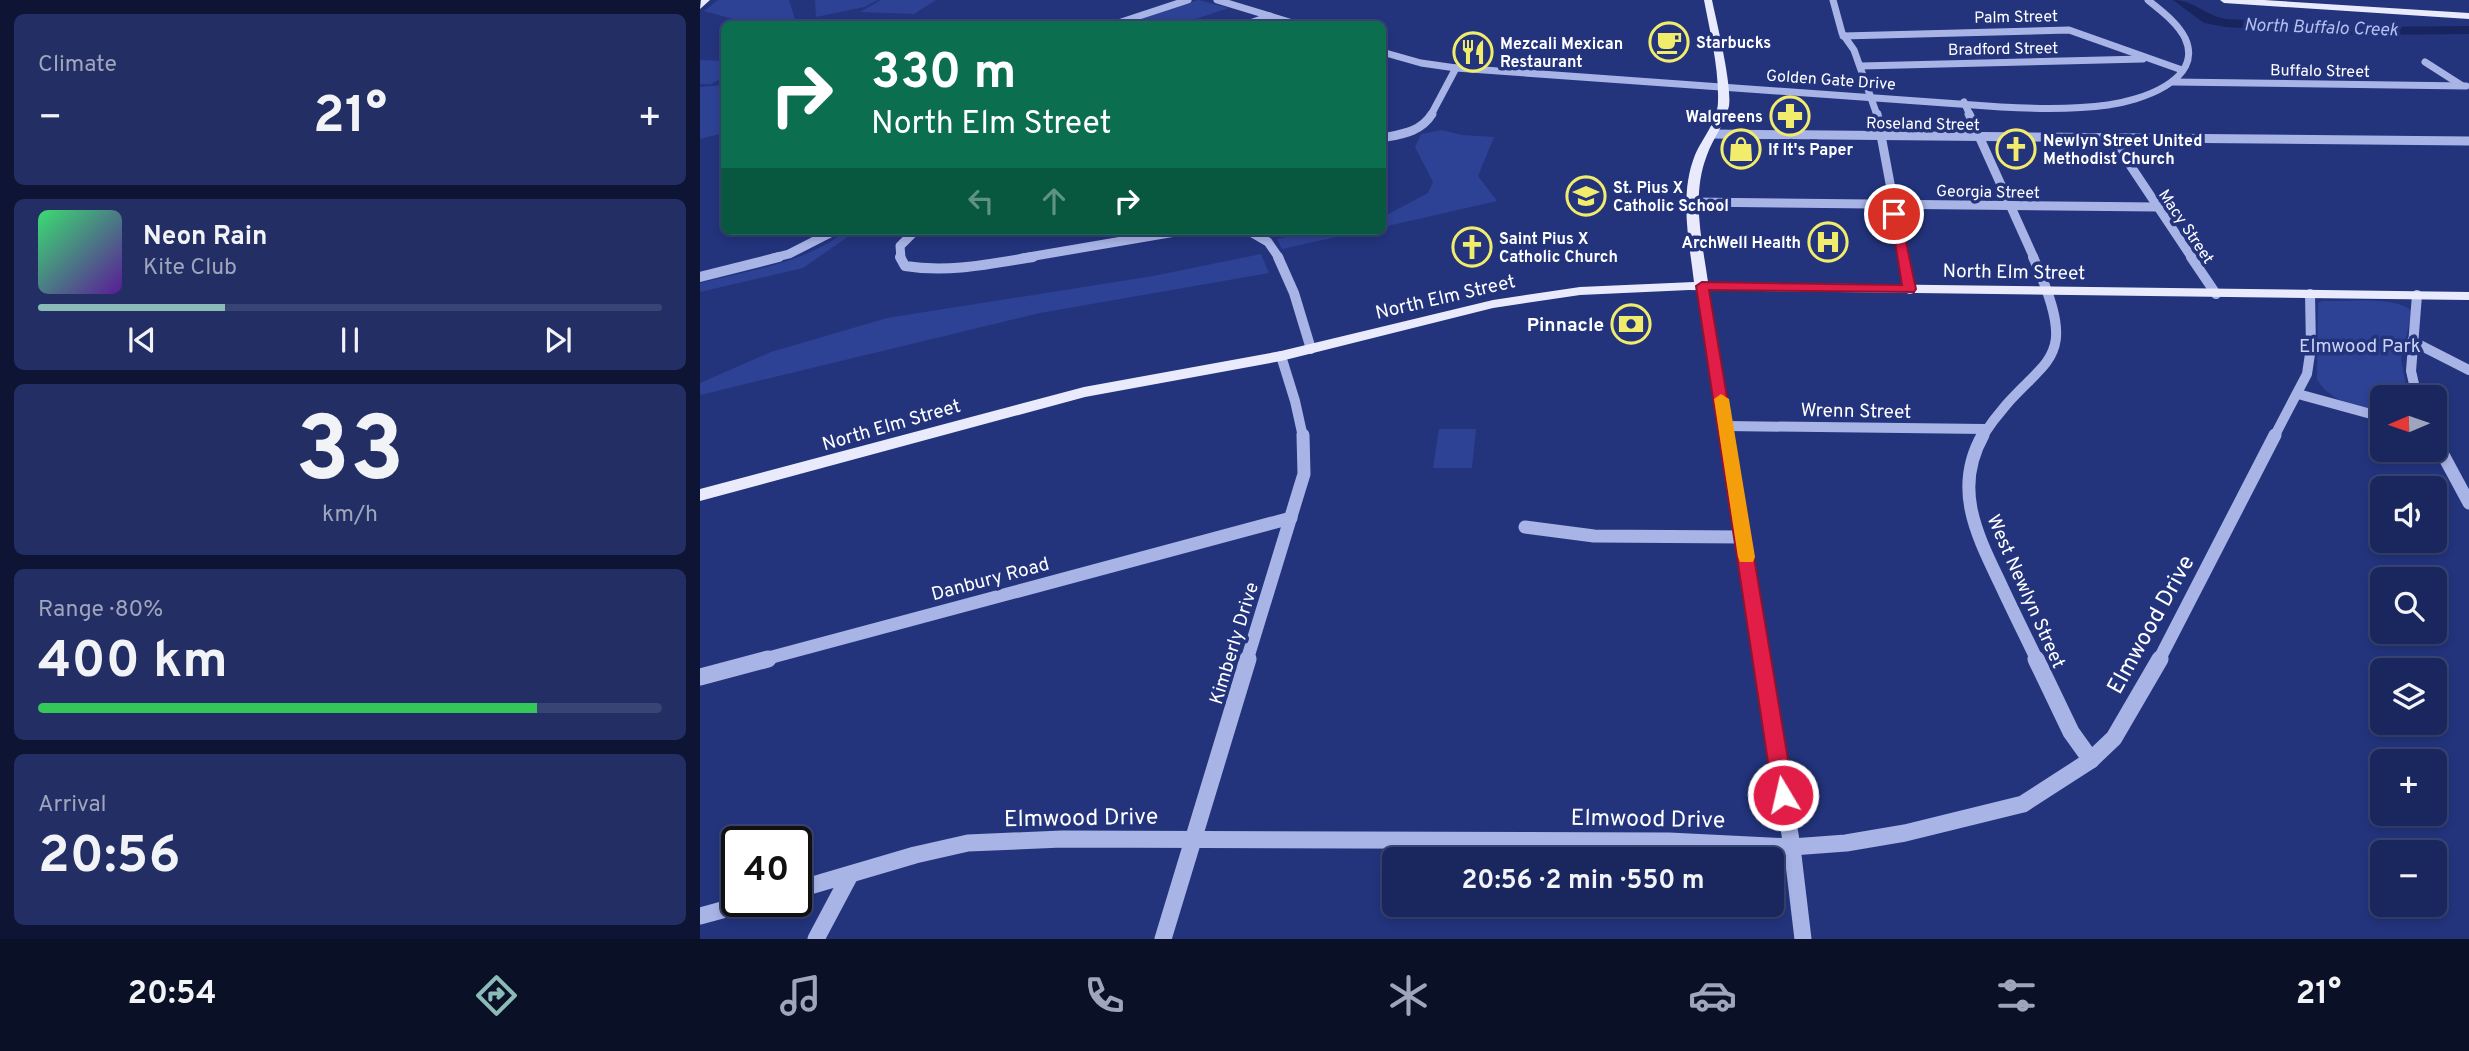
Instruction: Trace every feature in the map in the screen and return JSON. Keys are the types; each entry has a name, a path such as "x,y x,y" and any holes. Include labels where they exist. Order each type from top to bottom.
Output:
{"main road":[{"path":"700,6 706,0"},
{"path":"1702,286 1692,202 1697,165 1722,115 1723,86 1708,0"},
{"path":"2224,0 2469,16"},
{"name":"North Elm Street","path":"700,495 1072,395 1281,356 1531,297 1631,287 1702,286 2469,296"}],"street":[{"path":"1124,21 1188,0"},
{"path":"1217,0 1286,21"},
{"path":"1833,0 1843,36 1861,66 1873,97 1910,289"},
{"path":"2148,0 2174,23 2188,44 2188,61 2182,70"},
{"path":"1256,21 1270,16"},
{"name":"Palm Street","path":"1843,36 2069,30 2182,70"},
{"name":"Golden Gate Drive","path":"1386,54 1421,64 1456,68 2064,108 2135,100 2173,82 2182,70"},
{"name":"Bradford Street","path":"1861,66 2147,59"},
{"path":"2425,61 2464,86"},
{"path":"1386,137 1408,133 1426,124 1456,68"},
{"name":"Buffalo Street","path":"2173,82 2464,86"},
{"name":"West Newlyn Street","path":"1964,102 2049,291 2056,320 2057,344 2044,367 1985,429 1968,470 1967,500 1977,534 2071,732 2091,760"},
{"name":"Roseland Street","path":"1712,134 2469,141"},
{"name":"Macy Street","path":"2112,138 2216,294"},
{"name":"Georgia Street","path":"1692,202 2157,207"},
{"path":"700,278 789,254 826,235"},
{"path":"911,235 900,246 900,256 905,266 932,270 967,268 1158,235"},
{"path":"1257,235 1276,253 1303,318 1311,349"},
{"path":"1702,286 1791,846 1803,939"},
{"name":"Elmwood Drive","path":"812,886 915,855 968,843 1062,839 1669,841 1791,846 1846,843 1905,833 2023,804 2091,760 2114,738 2145,688 2307,374 2311,347 2310,294"},
{"path":"2414,385 2409,359 2418,314 2417,295"},
{"path":"2412,341 2469,370"},
{"name":"Kimberly Drive","path":"1163,939 1304,474 1307,445 1281,356"},
{"path":"2298,394 2370,414"},
{"name":"Wrenn Street","path":"1726,426 1985,429"},
{"path":"2447,462 2469,503"},
{"name":"Danbury Road","path":"700,677 1291,518"},
{"path":"1525,527 1594,536 1743,537"},
{"path":"816,939 850,876"},
{"path":"700,916 721,910"}],"green space":[{"path":"718,0 789,0 795,19 799,21 740,21 704,11"},
{"path":"815,0 878,0 864,7 816,17"},
{"path":"881,0 936,0 914,14 860,12"},
{"path":"1198,0 1229,8 1184,21 1139,20"},
{"path":"700,60 721,61 721,79 711,84 700,84"},
{"path":"721,85 721,134 700,139 700,87"},
{"path":"1442,130 1462,135 1494,137 1478,176 1497,201 1386,226 1386,215 1428,193 1433,182 1415,147 1421,134"},
{"path":"840,235 850,235 803,268 700,292 700,283 757,270 795,258"},
{"path":"1296,235 1346,235 1282,249 1277,239"},
{"path":"1261,254 1269,273 1040,313 700,395 700,383 771,352 887,318 1153,276"},
{"name":"Elmwood Park","path":"2384,301 2396,303 2412,312 2401,359 2406,385 2370,385 2370,409 2354,406 2329,393 2317,379 2318,303"},
{"path":"1439,429 1476,429 1472,468 1433,468"}],"waterway":[{"name":"North Buffalo Creek","path":"2179,0 2208,20 2226,23 2363,31 2469,30"}],"slow traffic":[{"path":"1721,399 1746,557"}],"place":[{"name":"Starbucks","path":"1669,42"},
{"name":"Mezcali Mexican Restaurant","path":"1473,52"},
{"name":"Walgreens","path":"1790,116"},
{"name":"If It's Paper","path":"1741,149"},
{"name":"Newlyn Street United Methodist Church","path":"2016,149"},
{"name":"St. Pius X Catholic School","path":"1586,196"},
{"name":"ArchWell Health","path":"1828,242"},
{"name":"Saint Pius X Catholic Church","path":"1472,247"},
{"name":"Pinnacle","path":"1631,324"}],"route":[{"path":"1783,795 1702,286 1910,289 1894,214"}]}
